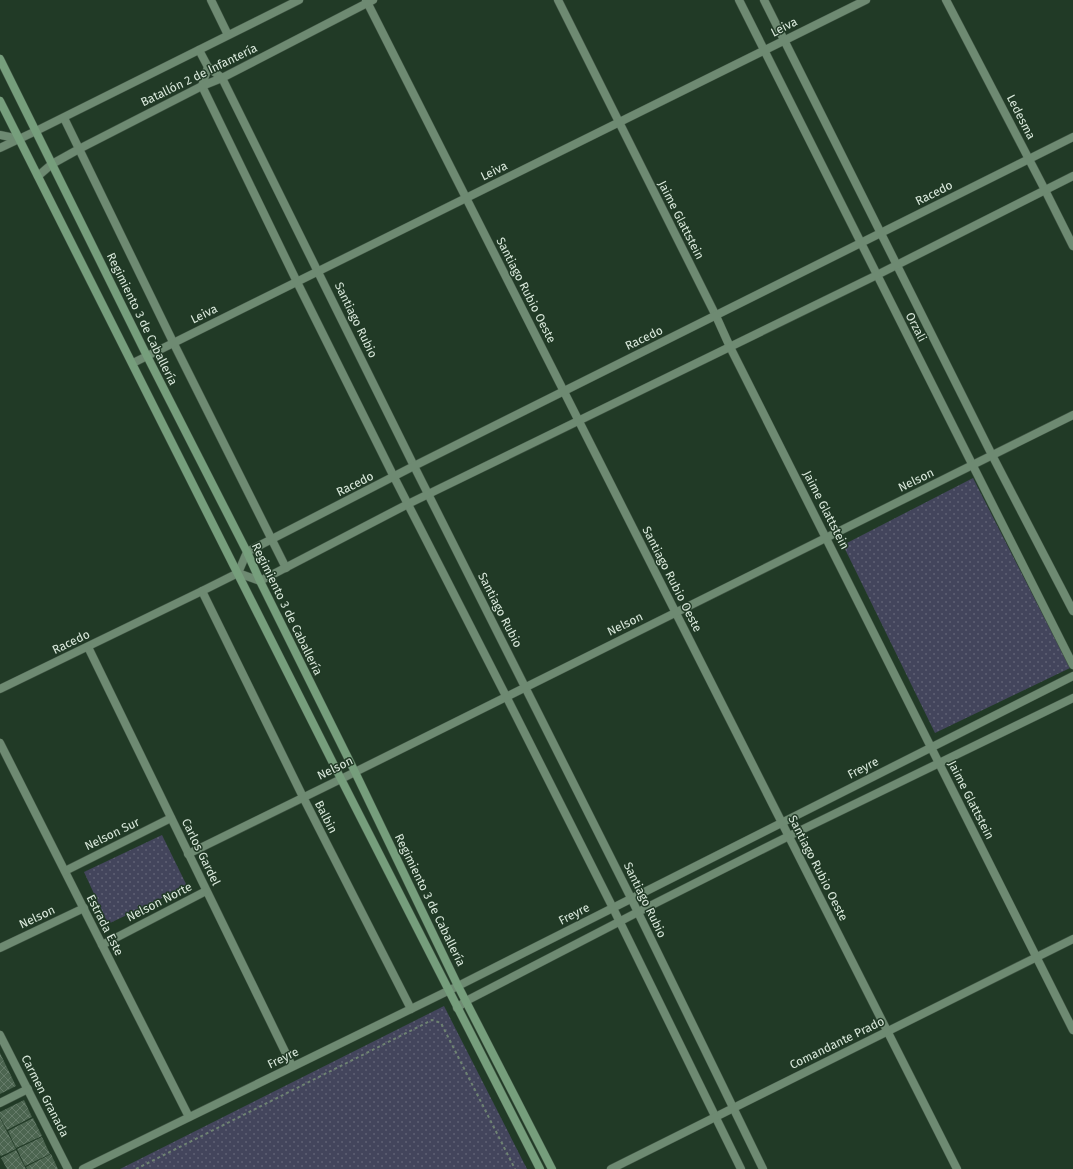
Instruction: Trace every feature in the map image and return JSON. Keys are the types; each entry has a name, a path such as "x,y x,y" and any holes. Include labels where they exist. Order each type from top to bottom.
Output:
{"street":[{"path":"211,0 228,35"},
{"name":"Batallón 2 de Infantería","path":"0,148 64,118 298,0"},
{"name":"Jaime Glattstein","path":"558,0 618,123 1073,1030"},
{"name":"Orzali","path":"739,0 1073,665"},
{"name":"Orzali","path":"764,0 896,265 1073,612"},
{"name":"Leiva","path":"132,363 866,0"},
{"name":"Ledesma","path":"946,0 1073,246"},
{"name":"Batallón 2 de Infantería","path":"38,176 52,164 79,149 202,86 222,78 369,1"},
{"name":"Santiago Rubio Oeste","path":"369,1 466,199 958,1169"},
{"name":"Santiago Rubio","path":"199,50 208,67 222,78 414,466 638,912 763,1169"},
{"name":"Regimiento 3 de Caballería","path":"0,59 355,772 458,986 552,1169"},
{"path":"208,67 202,86 394,477 613,908 741,1169"},
{"name":"Regimiento 3 de Caballería","path":"0,101 341,779 540,1169"},
{"path":"64,118 173,342 286,568"},
{"path":"0,135 19,138"},
{"name":"Racedo","path":"246,552 414,466 716,316 1028,158 1073,137"},
{"path":"246,552 238,573 260,581 428,494 877,275 1073,176"},
{"name":"Nelson","path":"188,854 1073,415"},
{"name":"Racedo","path":"0,689 238,573"},
{"name":"Balbin","path":"202,591 303,797 411,1009"},
{"name":"Carlos Gardel","path":"88,647 292,1066"},
{"name":"Freyre","path":"83,1169 458,986 1073,676"},
{"path":"457,1008 466,1001 789,836 1073,698"},
{"name":"Estrada Este","path":"0,743 189,1117"},
{"name":"Nelson Sur","path":"65,871 171,818"},
{"name":"Nelson Norte","path":"102,945 206,891"},
{"name":"Nelson","path":"0,948 84,908"},
{"name":"Comandante Prado","path":"611,1169 1073,939"},
{"name":"Carmen Granada","path":"0,1035 68,1169"},
{"path":"0,1103 28,1089"}],"path":[{"path":"136,1169 432,1020 441,1023 515,1169"}],"shaded area":[{"path":"973,478 1070,668 935,733 843,545"},
{"path":"162,835 187,886 108,924 84,872"},
{"path":"444,1006 527,1169 120,1169"}],"building":[{"path":"0,1053 16,1086 0,1094"},
{"path":"24,1100 32,1117 7,1130 0,1117 0,1112"},
{"path":"0,1118 16,1149 1,1156 0,1155"},
{"path":"33,1118 42,1136 16,1148 8,1131"},
{"path":"42,1137 50,1154 25,1166 17,1149"},
{"path":"16,1150 26,1169 7,1169 1,1158"},
{"path":"51,1154 58,1169 27,1169 26,1167"}]}
